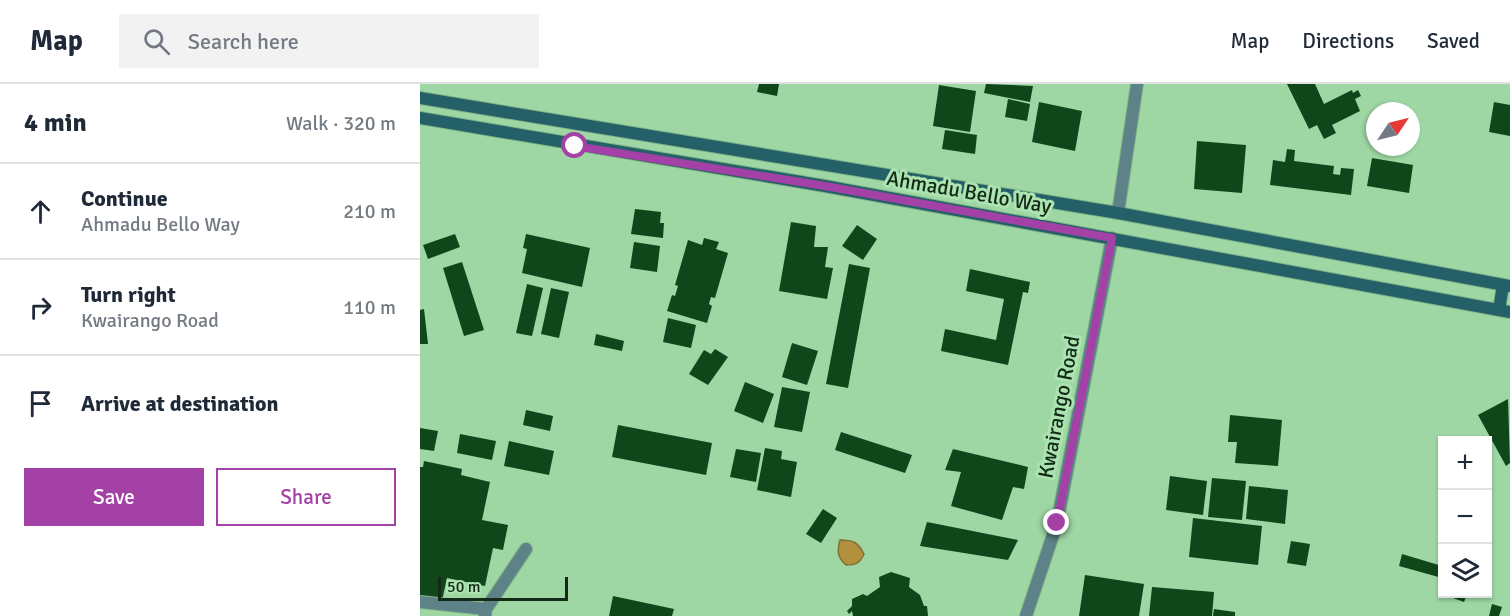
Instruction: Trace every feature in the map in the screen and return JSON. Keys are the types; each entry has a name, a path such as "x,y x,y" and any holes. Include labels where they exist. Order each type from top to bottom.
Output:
{"main road":[{"name":"Ahmadu Bello Way","path":"420,98 1118,213 1507,285"},
{"name":"Ahmadu Bello Way","path":"420,118 825,186 1504,311"},
{"path":"1504,311 1507,285"}],"street":[{"path":"1118,213 1137,84"},
{"name":"Kwairango Road","path":"1026,616 1057,523 1112,238"},
{"path":"420,602 486,612 526,549"}],"shaded area":[{"path":"840,540 852,541 860,547 864,554 859,561 849,565 843,562 838,554"}],"building":[{"path":"759,84 779,84 777,96 757,92"},
{"path":"986,84 1033,86 1030,102 984,93"},
{"path":"1287,84 1315,84 1324,104 1352,90 1353,93 1358,90 1361,96 1355,99 1360,111 1332,125 1336,133 1324,139 1317,125 1309,129"},
{"path":"939,85 976,91 970,132 933,126"},
{"path":"1008,99 1030,104 1027,121 1005,117"},
{"path":"1039,102 1082,111 1075,151 1032,142"},
{"path":"1494,102 1510,105 1510,136 1489,132"},
{"path":"945,130 977,135 975,154 942,149"},
{"path":"1197,141 1246,145 1242,193 1194,189"},
{"path":"1287,149 1295,150 1294,161 1334,166 1333,174 1340,175 1341,168 1354,169 1351,195 1270,185 1273,160 1285,162"},
{"path":"1372,158 1413,165 1409,193 1367,186"},
{"path":"635,209 661,212 660,223 664,223 663,238 631,234"},
{"path":"791,222 816,226 814,247 828,247 825,267 833,268 827,299 779,291"},
{"path":"857,225 877,239 863,260 842,246"},
{"path":"455,234 460,247 428,259 423,245"},
{"path":"526,234 590,248 582,287 522,273 527,249 523,248"},
{"path":"704,238 719,242 716,249 728,253 715,298 711,297 709,304 712,306 707,323 667,311 672,295 675,296 678,286 675,285 688,240 702,245"},
{"path":"634,242 660,246 657,272 630,268"},
{"path":"462,262 484,330 464,336 443,268"},
{"path":"849,264 870,268 848,388 826,384"},
{"path":"970,269 1030,282 1028,293 1023,292 1008,365 941,351 945,329 996,340 1004,299 966,291"},
{"path":"527,284 543,288 532,336 516,333"},
{"path":"551,288 569,292 559,338 541,334"},
{"path":"424,309 428,344 420,344 420,310"},
{"path":"668,318 696,325 691,348 663,342"},
{"path":"596,334 624,341 622,351 594,345"},
{"path":"792,343 818,351 807,385 782,377"},
{"path":"715,349 728,357 708,385 689,374 704,350 711,354"},
{"path":"745,382 774,394 763,423 734,411"},
{"path":"782,387 810,392 802,432 774,427"},
{"path":"1508,399 1510,463 1506,466 1492,440 1492,436 1490,436 1478,415"},
{"path":"526,410 553,416 550,431 523,425"},
{"path":"1230,415 1282,420 1278,466 1235,463 1237,442 1228,442"},
{"path":"618,425 712,443 706,475 612,457"},
{"path":"420,428 438,431 434,451 420,449"},
{"path":"841,432 912,455 905,473 835,450"},
{"path":"460,434 496,441 492,460 457,453"},
{"path":"509,441 554,451 549,475 504,466"},
{"path":"765,448 782,451 781,459 797,462 791,497 757,490"},
{"path":"736,449 761,453 756,482 730,477"},
{"path":"953,449 1028,467 1024,489 1013,487 1002,520 951,506 961,472 945,470"},
{"path":"424,461 462,469 461,475 490,482 482,520 508,525 503,550 493,548 485,586 447,578 442,601 420,596 420,467 423,467"},
{"path":"1170,476 1207,481 1203,515 1166,510"},
{"path":"1212,478 1246,481 1242,520 1208,517"},
{"path":"1249,486 1288,490 1285,524 1246,519"},
{"path":"823,509 837,518 821,543 806,534"},
{"path":"1193,518 1262,526 1258,565 1189,557"},
{"path":"927,522 1018,540 1008,560 920,546"},
{"path":"1291,541 1310,544 1306,566 1287,563"},
{"path":"1402,554 1438,565 1438,577 1399,566"},
{"path":"891,572 910,578 909,587 920,595 924,606 927,606 928,616 853,616 852,611 849,614 847,611 852,606 852,599 863,594 867,596 880,587 879,577"},
{"path":"1085,575 1144,584 1139,616 1079,616"},
{"path":"1152,587 1214,592 1212,616 1149,616"},
{"path":"613,596 674,609 672,616 609,616"},
{"path":"1453,598 1466,598 1464,602"},
{"path":"1492,604 1502,607 1499,616 1489,616"},
{"path":"1214,609 1235,612 1235,616 1213,616"}],"route":[{"path":"575,146 825,186 1112,238 1057,523"}]}
